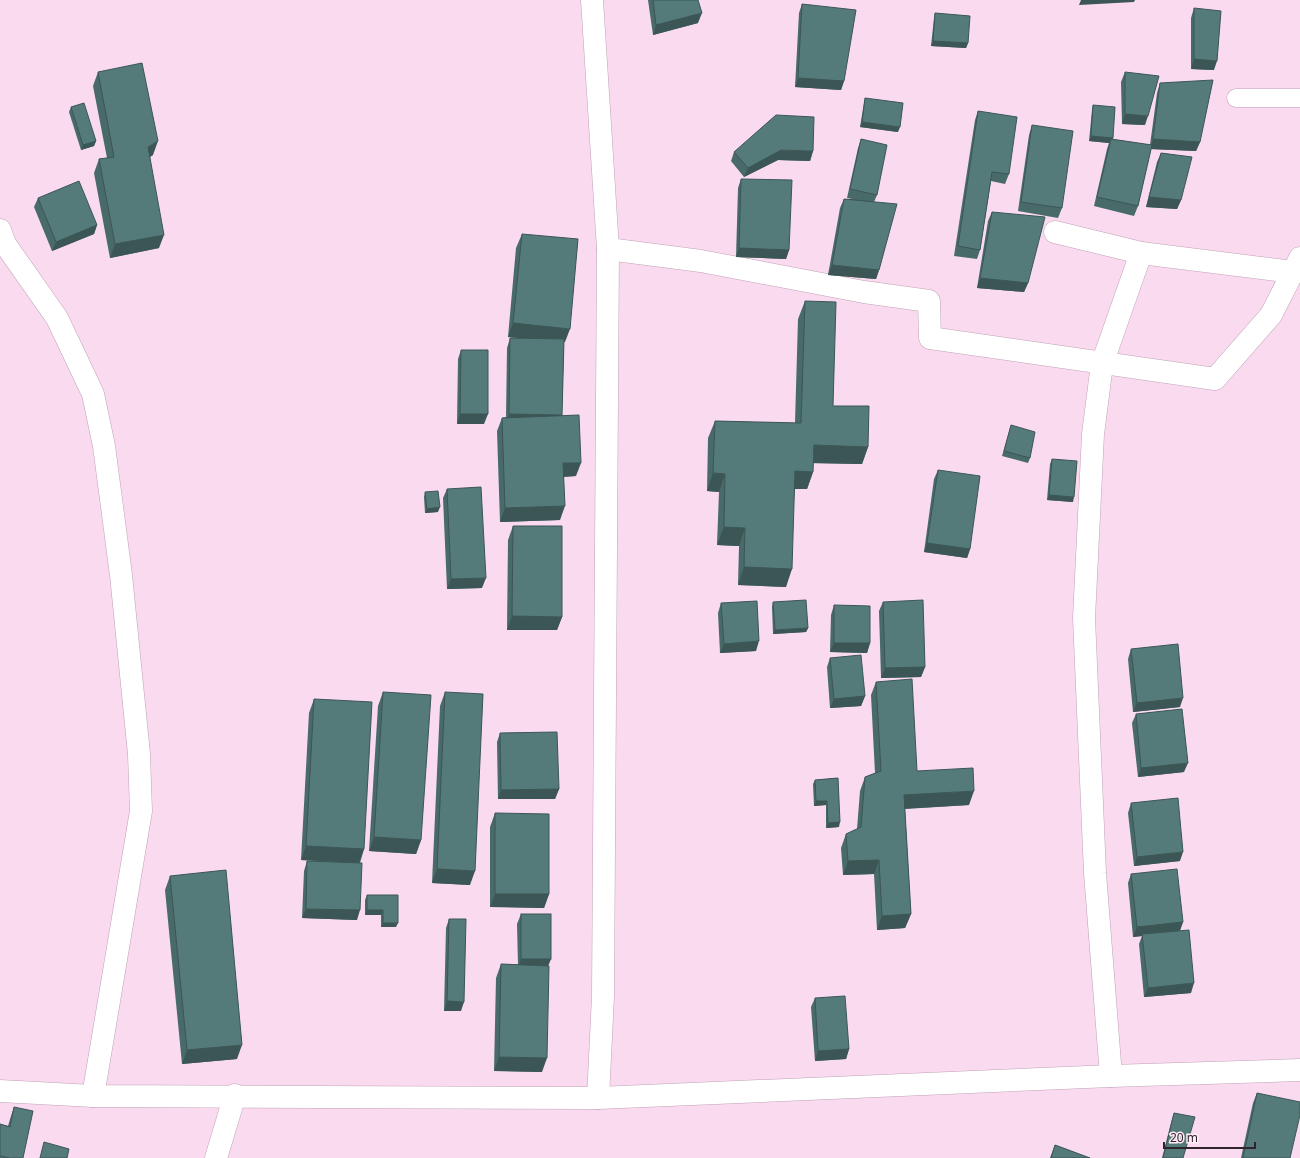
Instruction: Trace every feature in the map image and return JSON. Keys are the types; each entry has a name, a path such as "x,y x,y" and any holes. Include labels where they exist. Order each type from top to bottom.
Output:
{"street":[{"path":"592,0 608,249 603,996 598,1098"},
{"path":"0,230 5,244 57,318 93,394 104,446 121,575 139,754 141,811 93,1096"},
{"path":"608,249 701,261 864,292 929,301 930,338 1102,364 1215,379 1271,315 1296,265 1141,253 1055,232"},
{"path":"1111,1076 1095,873 1084,618 1094,434 1102,364 1141,253"},
{"path":"0,1091 93,1096 598,1098 1111,1076 1300,1070"},
{"path":"216,1158 235,1096"}],"lane":[{"path":"1236,98 1300,98"}],"building":[{"path":"653,0 698,0 702,13 656,25"},
{"path":"802,4 856,10 844,81 798,78"},
{"path":"1194,8 1221,11 1217,61 1194,59"},
{"path":"935,13 970,16 968,43 933,41"},
{"path":"142,63 158,141 148,147 164,235 115,244 99,159 114,157 98,72"},
{"path":"1125,72 1159,76 1148,116 1125,114"},
{"path":"1213,80 1200,142 1153,139 1160,83"},
{"path":"865,98 903,103 900,127 862,122"},
{"path":"84,103 96,141 83,145 71,107"},
{"path":"1093,105 1115,107 1113,138 1091,136"},
{"path":"978,111 1017,117 1009,174 992,172 980,250 958,246"},
{"path":"776,115 814,117 813,151 781,150 748,168 734,152"},
{"path":"1032,125 1073,131 1062,208 1021,202"},
{"path":"861,139 887,145 877,195 850,189"},
{"path":"1111,139 1152,145 1138,206 1097,197"},
{"path":"1161,153 1192,157 1181,200 1149,197"},
{"path":"741,179 792,180 789,250 739,248"},
{"path":"79,181 97,225 56,242 38,198"},
{"path":"844,199 897,204 879,270 832,265"},
{"path":"992,212 1045,217 1028,283 980,278"},
{"path":"522,234 578,239 570,329 513,323"},
{"path":"805,301 836,302 833,406 869,406 868,447 814,445 813,472 795,471 792,569 744,567 745,528 724,527 725,474 713,473 715,421 801,423"},
{"path":"510,338 564,339 562,415 509,414"},
{"path":"461,350 488,350 488,414 460,414"},
{"path":"579,415 581,463 563,463 565,506 505,508 502,418"},
{"path":"1011,425 1035,432 1030,458 1004,451"},
{"path":"1052,459 1077,461 1074,497 1049,495"},
{"path":"938,470 980,476 970,549 927,543"},
{"path":"481,487 486,578 451,579 447,489"},
{"path":"438,491 440,507 427,509 425,492"},
{"path":"513,526 562,526 562,617 512,616"},
{"path":"806,600 808,628 775,630 773,602"},
{"path":"923,600 925,667 885,668 883,602"},
{"path":"757,601 759,641 724,644 721,603"},
{"path":"834,605 870,606 870,643 834,643"},
{"path":"1178,644 1183,698 1137,703 1131,649"},
{"path":"861,655 865,696 834,699 830,658"},
{"path":"912,679 917,771 973,768 974,791 904,795 911,914 882,916 879,860 848,861 846,834 861,827 865,777 881,771 876,682"},
{"path":"383,692 431,695 421,840 374,837"},
{"path":"445,692 483,694 475,871 437,869"},
{"path":"314,699 372,702 364,849 306,846"},
{"path":"1182,709 1188,763 1141,768 1136,714"},
{"path":"557,732 559,789 501,790 500,733"},
{"path":"838,778 840,822 828,823 827,801 816,801 815,780"},
{"path":"1178,798 1183,852 1137,857 1131,803"},
{"path":"495,813 549,814 549,894 495,894"},
{"path":"307,861 362,863 360,910 306,909"},
{"path":"1177,869 1183,922 1137,927 1131,874"},
{"path":"226,870 242,1045 187,1050 170,876"},
{"path":"367,895 398,895 398,923 383,923 383,910 367,910"},
{"path":"521,914 551,914 551,959 521,959"},
{"path":"449,919 466,919 464,1002 447,1001"},
{"path":"1189,930 1194,983 1148,988 1142,934"},
{"path":"501,964 549,966 547,1058 499,1057"},
{"path":"845,996 849,1049 818,1051 815,998"},
{"path":"1257,1093 1300,1102 1300,1115 1290,1158 1243,1158"},
{"path":"14,1107 33,1111 23,1158 0,1156 0,1124 10,1127"},
{"path":"1174,1113 1195,1117 1183,1158 1163,1158"},
{"path":"44,1142 69,1149 67,1158 40,1158"},
{"path":"1055,1145 1090,1158 1051,1158"}]}
